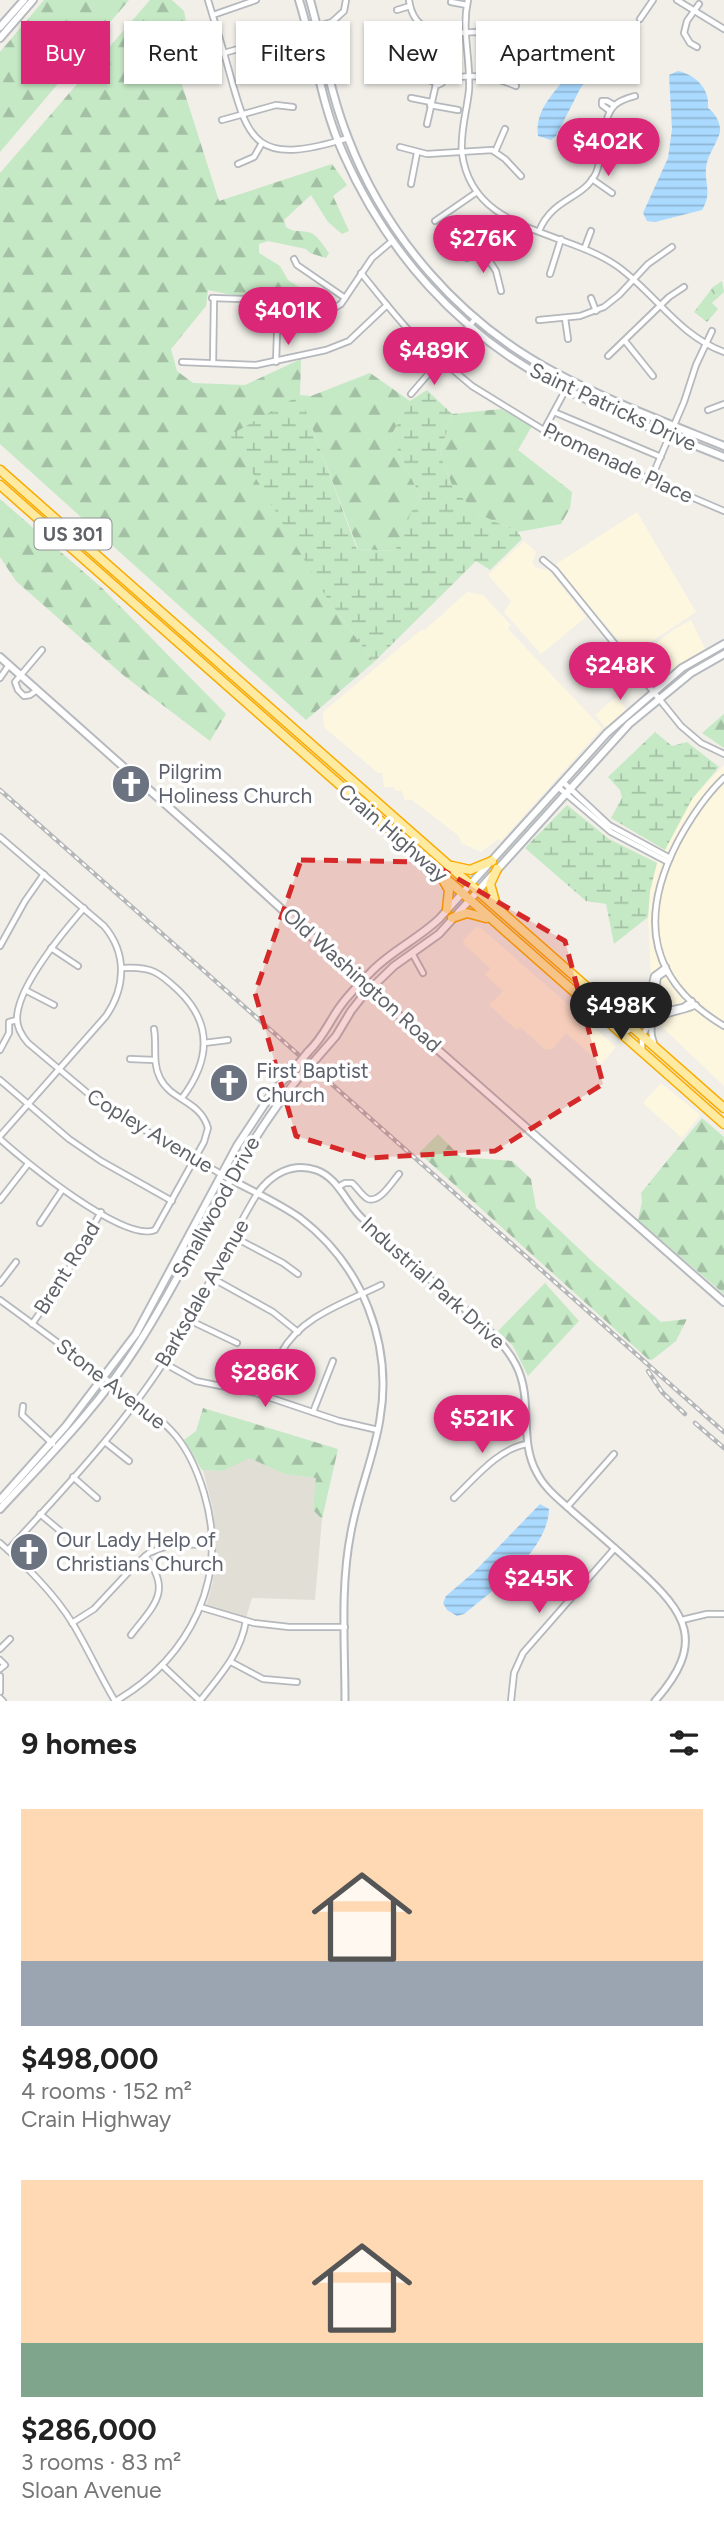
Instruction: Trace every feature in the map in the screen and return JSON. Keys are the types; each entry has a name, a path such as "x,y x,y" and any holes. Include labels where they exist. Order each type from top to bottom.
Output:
{"highway":[{"name":"Crain Highway","path":"0,470 724,1108"},
{"name":"Crain Highway","path":"0,485 724,1124"},
{"path":"86,562 95,554"},
{"path":"198,660 207,652"},
{"path":"448,864 470,870 494,865 489,884 497,907"},
{"path":"432,865 449,890 447,909"},
{"path":"452,918 470,913 493,920"}],"main road":[{"path":"0,27 24,0"},
{"path":"0,38 33,0"},
{"name":"Saint Patricks Drive","path":"299,0 305,21"},
{"name":"Saint Patricks Drive","path":"310,0 316,21"},
{"name":"Saint Patricks Drive","path":"321,84 338,141 363,196 392,241 429,287 470,326 521,364 566,389 724,457"},
{"name":"Saint Patricks Drive","path":"331,84 348,138 376,198 415,255 439,283 476,318 508,343 553,371 724,446"},
{"path":"392,241 402,242 415,255"},
{"path":"494,865 607,733 695,659 724,644"},
{"path":"474,887 623,730 691,673 724,654"},
{"name":"Old Washington Road","path":"0,657 361,982 724,1302"},
{"name":"Smallwood Drive","path":"0,1500 54,1445 136,1334 221,1174 258,1113 322,1038 338,1010 361,982 392,953 426,931 462,892 474,887"},
{"name":"Smallwood Drive","path":"0,1509 111,1382 136,1347 165,1300 229,1179 270,1114 336,1036 351,1011 370,989 394,966 439,934 469,899 474,887"}],"street":[{"path":"208,0 241,114 248,129 262,143 289,150 348,138"},
{"path":"214,15 256,0"},
{"path":"331,21 339,18 344,11 346,0"},
{"path":"640,19 653,0"},
{"path":"677,0 724,29"},
{"path":"451,2 467,3 464,33 470,75 462,130 462,152 477,192 507,219 585,247 610,261 634,279 682,328 705,344 724,352"},
{"path":"397,10 410,3 422,24 432,31 446,34 476,33"},
{"path":"696,47 684,33 685,25 699,4"},
{"path":"224,53 236,50"},
{"path":"462,76 491,76 516,86"},
{"path":"427,124 435,84"},
{"path":"539,231 551,211 584,188 592,179 600,163 612,108 635,96"},
{"path":"411,98 458,110"},
{"path":"222,120 276,105 293,107"},
{"path":"495,152 505,129"},
{"path":"605,135 627,138 645,149"},
{"path":"237,164 254,157 262,143"},
{"path":"400,147 417,152 462,152 480,149 495,152 521,176"},
{"path":"580,148 601,152"},
{"path":"411,184 417,152"},
{"path":"592,179 612,193"},
{"path":"435,221 477,192"},
{"path":"467,258 483,251 507,219"},
{"path":"585,247 592,231"},
{"path":"550,274 561,239"},
{"path":"213,363 213,298 242,299 321,315 335,309 372,258 392,241"},
{"path":"539,320 596,311 613,301 648,264 671,247"},
{"path":"483,251 494,267 502,291"},
{"path":"294,259 297,265 345,298"},
{"path":"361,273 387,305 437,356 444,355 476,318"},
{"path":"608,356 672,294 684,288"},
{"path":"591,298 596,311"},
{"path":"182,362 256,365 326,350 349,341 387,305"},
{"path":"276,362 278,307"},
{"path":"565,318 568,339"},
{"path":"651,480 712,331"},
{"path":"625,341 653,376"},
{"path":"437,364 445,363 444,355"},
{"path":"411,394 437,364 437,356"},
{"name":"Promenade Place","path":"445,363 472,386 579,450 724,511"},
{"path":"544,430 566,389"},
{"path":"708,410 724,404"},
{"path":"554,412 661,457"},
{"path":"543,560 555,570 658,699 693,737 724,754"},
{"path":"12,691 15,682 42,650"},
{"path":"0,678 9,666"},
{"path":"15,682 24,696 37,690"},
{"path":"724,778 698,809 669,860 658,887 655,909 657,944 666,969 676,985 694,1003 724,1026"},
{"path":"560,785 609,825 669,860"},
{"path":"0,837 85,908 112,935 122,968 120,989 111,1010 0,1137 28,1164 62,1190 135,1231 149,1232 157,1227 206,1137 208,1128 201,1112 164,1086 155,1060 154,1028"},
{"path":"0,946 24,901 44,874"},
{"path":"0,1049 8,1034 9,1022 17,1020 27,990 51,948 85,908"},
{"path":"51,948 78,966"},
{"path":"412,953 423,973"},
{"path":"122,968 153,970 172,984 196,1012 204,1044 200,1069 182,1098"},
{"path":"625,1021 637,1020 648,1007 652,1000 654,976 666,969"},
{"path":"611,1024 627,1031 652,1009 658,977 666,969"},
{"path":"27,990 54,1004"},
{"path":"642,1052 642,1036 656,1013 694,1003"},
{"path":"661,1053 652,1037 654,1022 661,1015 688,1010 694,1003"},
{"name":"Copley Avenue","path":"17,1020 25,1039 58,1070 107,1109 291,1212 335,1251 363,1294 374,1322 383,1365 383,1400 378,1430 350,1535 346,1567 345,1701"},
{"path":"204,1044 229,1040"},
{"path":"130,1059 155,1060"},
{"path":"0,1080 69,1139 100,1161 172,1200"},
{"path":"0,1200 28,1164"},
{"name":"Industrial Park Drive","path":"257,1194 275,1175 293,1168 318,1171 338,1187 358,1215 477,1320 509,1352 525,1391 527,1444 537,1474 567,1507 667,1596 682,1620"},
{"path":"338,1187 345,1182 352,1183 367,1198 373,1199 379,1197 399,1174"},
{"path":"40,1223 62,1190"},
{"name":"Barksdale Avenue","path":"8,1550 105,1441 164,1363 257,1194"},
{"name":"Brent Road","path":"33,1324 61,1283 101,1212"},
{"path":"234,1237 283,1263 298,1275"},
{"path":"0,1283 16,1262"},
{"path":"212,1278 273,1312 298,1332"},
{"path":"266,1395 279,1356 298,1332 318,1316 380,1285"},
{"name":"Stone Avenue","path":"0,1300 166,1425 191,1458 208,1507 212,1545 209,1576 200,1607 181,1643 163,1666 115,1701"},
{"path":"189,1320 237,1343"},
{"path":"313,1412 333,1360"},
{"path":"164,1363 195,1381 266,1395 313,1412 378,1430"},
{"path":"23,1406 22,1415 54,1445"},
{"path":"105,1441 130,1461"},
{"path":"454,1498 507,1452 527,1444"},
{"path":"567,1507 614,1454"},
{"path":"74,1477 97,1498"},
{"path":"40,1514 64,1534"},
{"path":"0,1543 45,1587 72,1623 115,1701"},
{"path":"72,1623 94,1609 145,1556 158,1548 172,1545 212,1545"},
{"path":"511,1701 514,1673 523,1653 615,1548"},
{"path":"131,1635 154,1605 159,1590 157,1572 145,1556"},
{"path":"200,1607 246,1621 345,1628"},
{"path":"659,1700 676,1675 682,1659 682,1620 707,1614 724,1614"},
{"path":"163,1666 200,1701 232,1662 239,1648 246,1621"},
{"path":"0,1649 10,1639"},
{"path":"0,1660 5,1665 0,1669"},
{"path":"232,1662 263,1679 297,1682"},
{"path":"0,1676 0,1692"}],"highlighted area":[{"path":"301,860 429,862 565,941 603,1084 495,1151 368,1158 296,1136 255,993"}],"shaded area":[{"path":"637,512 696,612 631,655 556,564"},
{"path":"524,541 536,552 532,562 535,567 544,570 547,568 586,617 541,654 504,612 511,601 488,575"},
{"path":"467,592 483,595 511,625 508,629 602,728 501,841 498,839 481,852 461,843 459,836 412,800 405,800 401,790 384,787 382,773 378,773 324,727 323,712 422,629 424,631"},
{"path":"691,620 705,649 653,684 635,660 673,630"},
{"path":"616,697 627,711 608,728 595,715"},
{"path":"724,765 724,1086 642,1008 647,1001 651,977 648,917 650,891 657,863 692,799"},
{"path":"476,927 481,928 616,1047 601,1064 566,1033 553,1048 546,1050 520,1027 517,1030 489,1005 503,991 485,975 490,968 464,944 463,941"},
{"path":"661,1083 700,1115 682,1138 643,1103"},
{"path":"249,1457 284,1474 317,1478 313,1510 322,1519 315,1600 252,1598 246,1618 206,1606 213,1582 216,1544 213,1509 203,1470 222,1471"}],"green space":[{"path":"44,0 129,0 110,22 26,21"},
{"path":"150,0 172,0 184,11 186,21 132,21"},
{"path":"21,27 21,84 58,84 0,152 0,52"},
{"path":"124,30 124,84 182,84 219,201 332,164 347,185 333,196 349,231 342,234 328,222 311,195 284,220 289,229 315,235 329,253 326,258 306,249 268,241 259,244 259,253 280,266 288,280 304,290 314,301 301,309 208,290 206,306 171,349 177,371 193,383 245,385 301,359 300,395 311,396 370,373 410,401 391,436 421,498 412,511 396,551 358,549 300,396 327,598 374,662 306,720 0,444 0,173 77,84 110,84 110,46"},
{"path":"722,281 724,292 712,303 718,309 707,322 694,312 713,287"},
{"path":"427,390 452,414 440,454 453,488 476,513 518,532 522,539 490,570 476,561 374,662 327,598 230,435 300,395 357,549 395,551 412,511 421,498 391,436 410,401"},
{"path":"501,409 532,426 518,450 572,492 570,508 561,524 518,532 476,513 453,488 440,454 452,414"},
{"path":"0,499 102,588 226,714 210,741 123,675 16,581 0,557"},
{"path":"724,714 724,748 702,733"},
{"path":"655,732 672,746 687,742 719,767 692,799 665,850 611,818 622,798 620,790 608,777"},
{"path":"567,805 609,839 657,863 650,891 648,917 614,944 606,904 586,901 525,848"},
{"path":"702,1118 724,1137 724,1294 638,1220 641,1193"},
{"path":"438,1134 461,1157 512,1161 531,1179 536,1208 595,1264 661,1322 687,1319 676,1341 652,1360 648,1359 419,1153"},
{"path":"545,1283 579,1321 528,1376 513,1346 498,1331"},
{"path":"203,1408 338,1449 322,1519 313,1510 316,1478 284,1474 250,1458 222,1471 202,1470 184,1440 196,1431"}],"water":[{"path":"678,71 696,79 704,89 708,108 720,125 719,136 707,163 707,199 702,210 655,222 647,221 643,213 668,158 672,129 669,75"},
{"path":"560,84 584,84 556,136 551,140 538,136 538,123 547,102"},
{"path":"540,1504 549,1509 546,1525 530,1554 504,1581 464,1614 457,1616 447,1610 443,1603 446,1596 474,1572"}],"railway":[{"path":"0,790 724,1432"},
{"path":"648,1371 662,1392 685,1414"},
{"path":"695,1423 724,1448"}],"place":[{"name":"Pilgrim Holiness Church","path":"131,784"},
{"name":"First Baptist Church","path":"229,1083"},
{"name":"Our Lady Help of Christians Church","path":"29,1552"}]}
